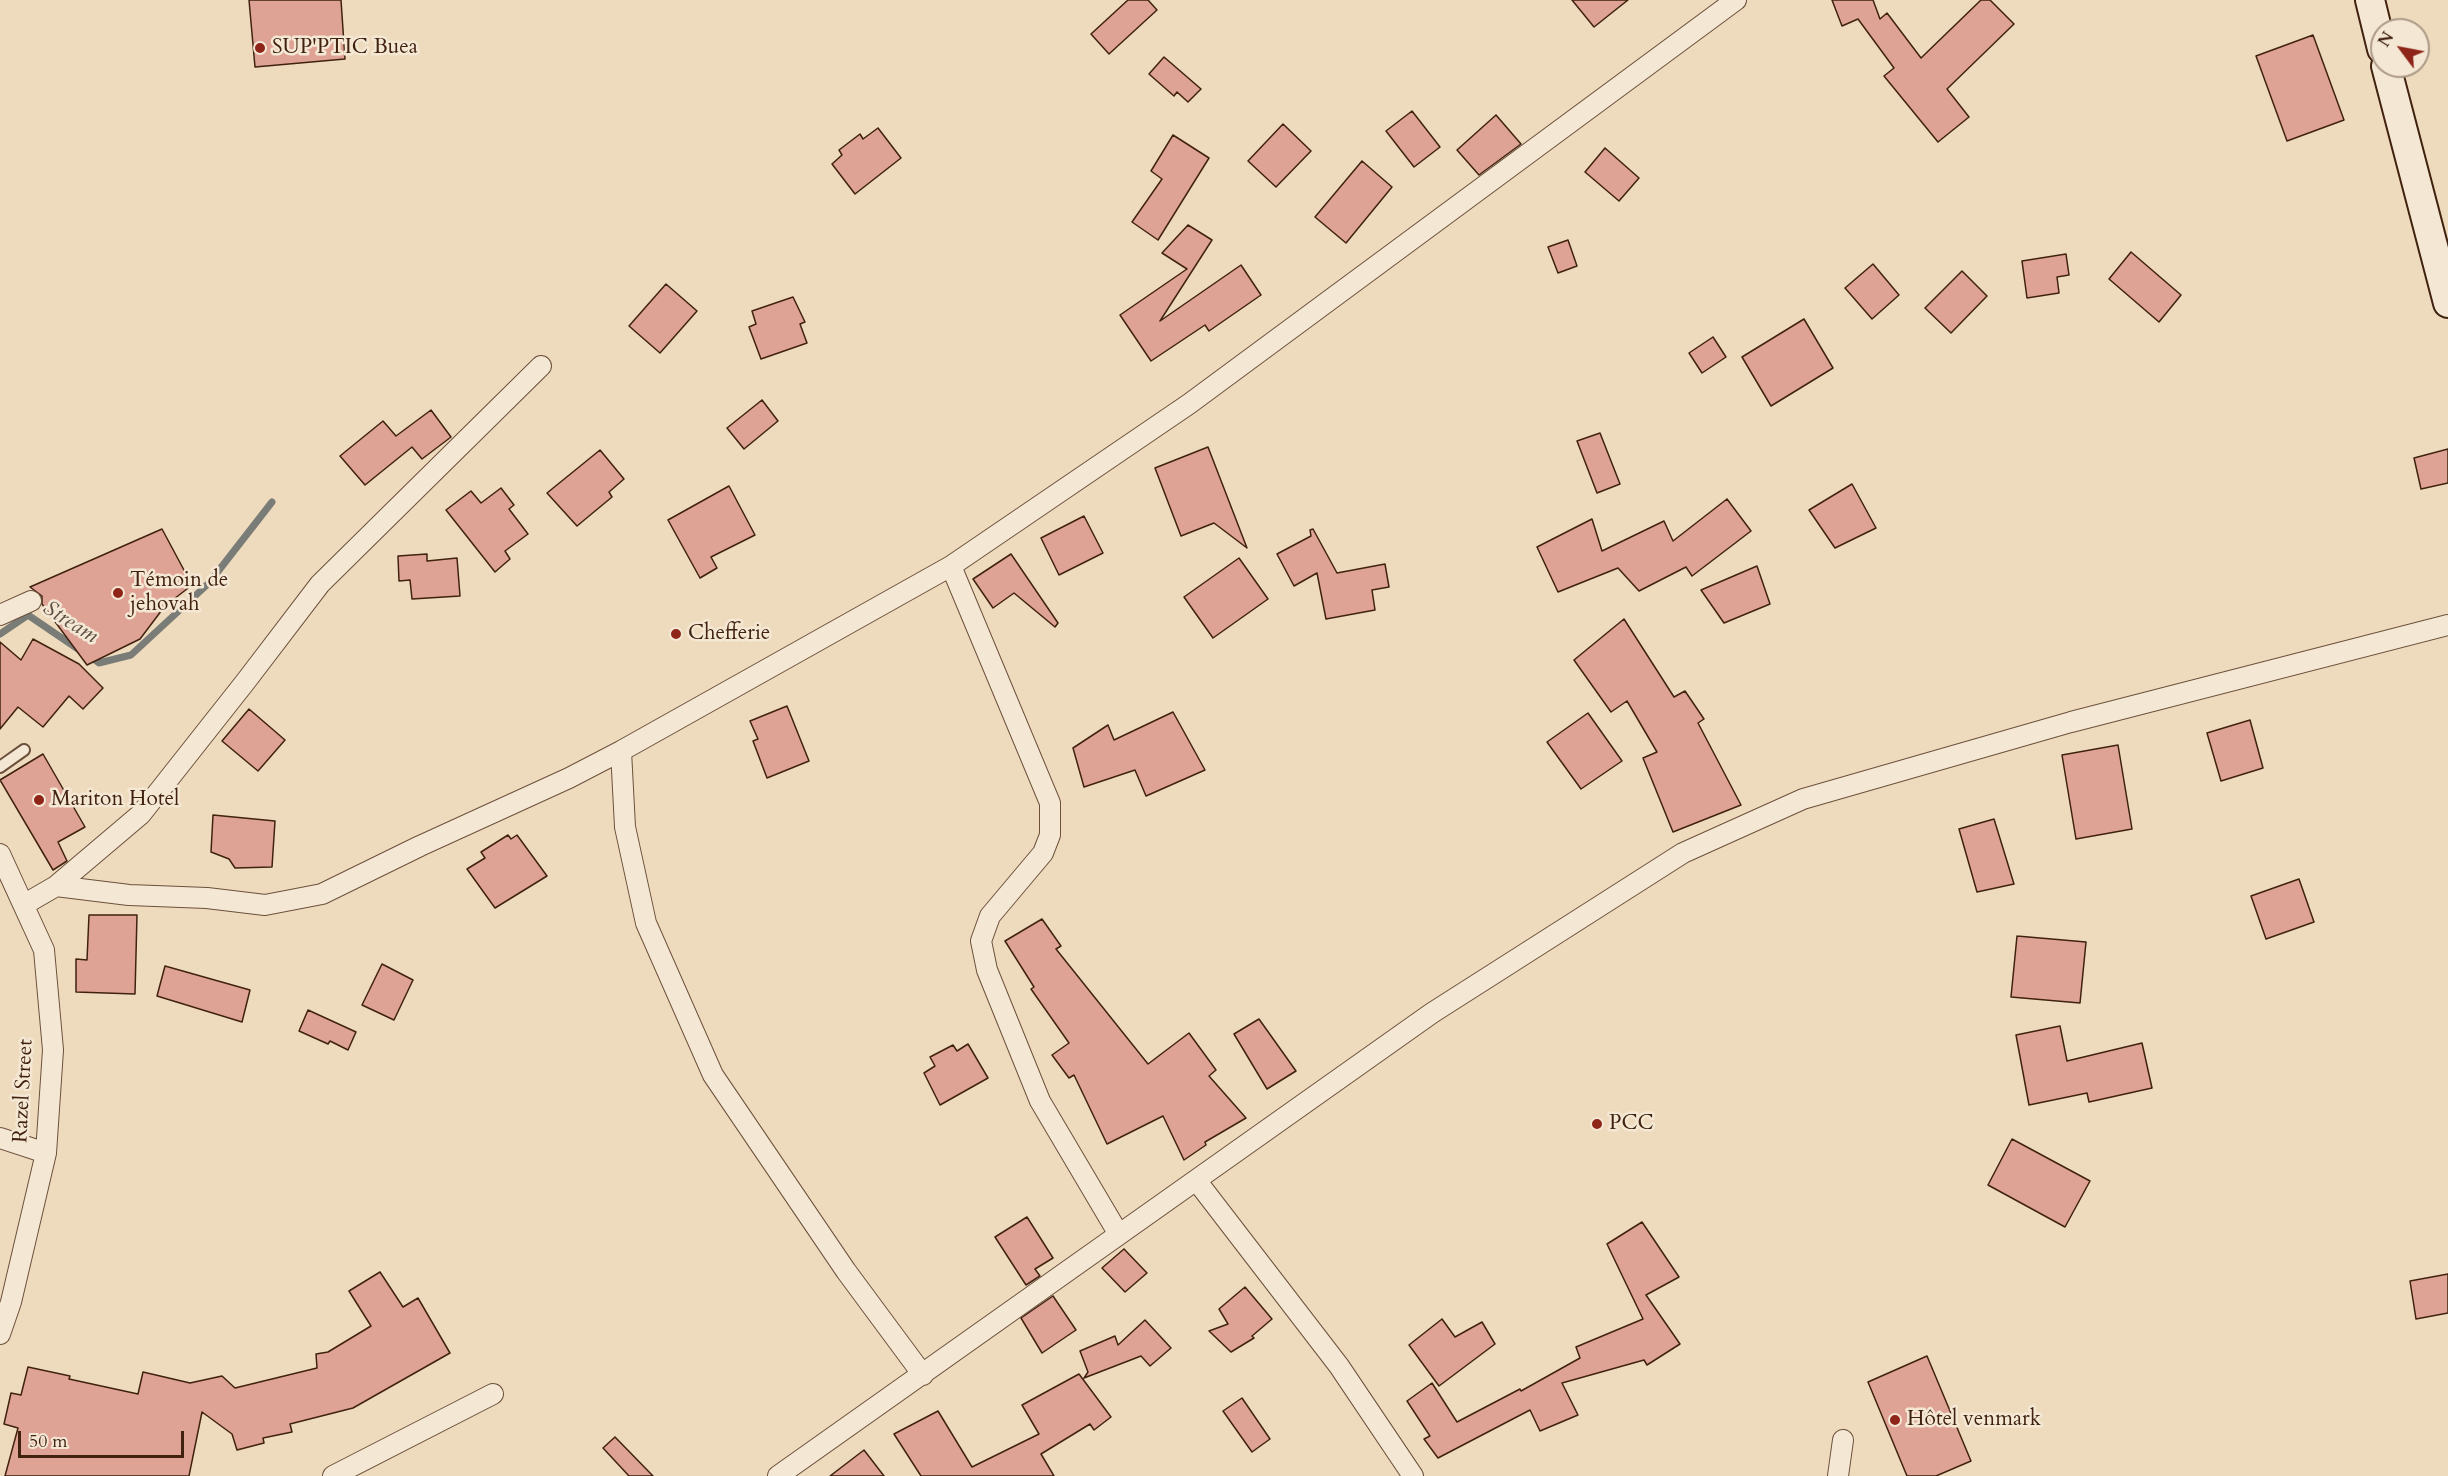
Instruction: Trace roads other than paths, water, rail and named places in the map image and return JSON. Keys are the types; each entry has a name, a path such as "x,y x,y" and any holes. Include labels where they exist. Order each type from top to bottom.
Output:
{"street":[{"path":"56,886 129,895 207,898 265,905 322,894 621,752 951,566 1189,404 1736,0"},
{"path":"2370,0 2374,18"},
{"path":"2389,78 2448,303"},
{"path":"25,903 56,886 141,814 320,584 541,366"},
{"path":"951,566 1050,804 1050,835 1043,853 990,916 981,941 987,970 1040,1101 1118,1233"},
{"path":"0,615 31,601"},
{"path":"778,1476 923,1375 1118,1233 1432,1013 1673,860 1803,799 2071,722 2448,625"},
{"path":"621,752 625,827 646,923 713,1075 846,1271 923,1375"},
{"name":"Razel Street","path":"0,854 25,903 44,950 52,1039 46,1153 11,1302 0,1334"},
{"path":"0,1138 46,1153"},
{"path":"1196,1180 1339,1366 1413,1476"},
{"path":"333,1476 493,1394"},
{"path":"1838,1476 1843,1440"}],"lane":[{"path":"0,767 24,750"}],"waterway":[{"name":"Stream","path":"90,656 99,663 131,655 209,583 272,502"},
{"name":"Stream","path":"0,634 28,615 78,649"}],"place":[{"name":"SUP'PTIC Buea","path":"260,48"},
{"name":"Témoin de jehovah","path":"118,593"},
{"name":"Chefferie","path":"676,634"},
{"name":"Mariton Hotel","path":"39,800"},
{"name":"PCC","path":"1597,1124"},
{"name":"Hôtel venmark","path":"1895,1420"}]}
